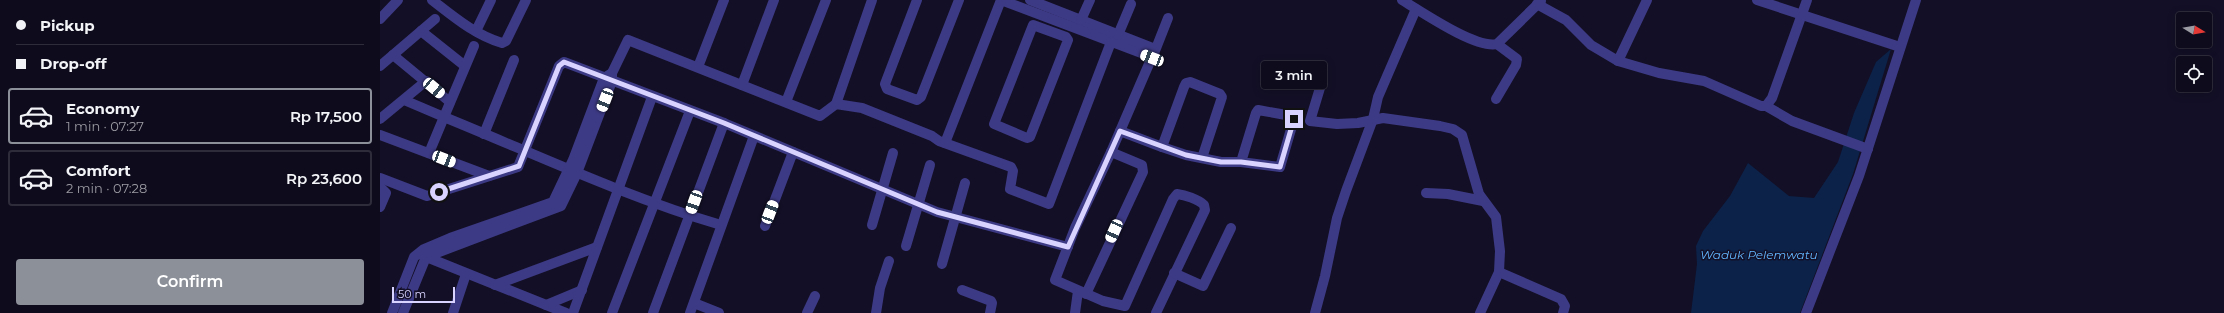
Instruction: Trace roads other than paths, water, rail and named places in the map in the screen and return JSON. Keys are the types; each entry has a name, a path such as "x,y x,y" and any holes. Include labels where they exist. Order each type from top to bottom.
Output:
{"street":[{"path":"380,19 398,0"},
{"path":"432,0 491,40 504,43 526,0"},
{"path":"476,31 491,0"},
{"path":"698,68 724,0"},
{"path":"742,85 774,0"},
{"path":"786,102 826,0"},
{"path":"392,313 414,257 557,209 564,202 573,171 611,73 628,40 820,116 836,104 872,0"},
{"path":"917,0 885,84 887,89 917,100 921,97 959,0"},
{"path":"945,143 1001,0 1055,21 1114,38 1154,54"},
{"path":"1030,0 1047,3 1114,38"},
{"path":"1082,20 1090,0"},
{"path":"1402,0 1470,39 1491,45 1497,44 1539,2 1566,20 1591,45 1618,61 1659,73 1704,81 1761,106 1766,106 1792,121 1868,149"},
{"path":"1618,61 1647,0"},
{"path":"1757,0 1801,16 1900,47"},
{"path":"1766,106 1772,98 1807,0"},
{"path":"1806,313 1859,176 1916,0"},
{"path":"836,104 862,108 945,143 1011,167 1013,171 1010,189 1049,204 1114,38 1131,4"},
{"path":"1318,312 1337,218 1349,181 1359,160 1373,119 1378,97 1416,9"},
{"path":"1156,313 1204,210 1204,205 1202,202 1182,195 1177,194 1173,199 1125,306 1104,301 1055,280 1068,247 1154,54 1168,18"},
{"path":"380,66 435,20"},
{"path":"1051,32 1055,21"},
{"path":"1035,25 1051,32 1066,37 1068,40 1030,137 1027,138 994,124 1031,28 1035,25"},
{"path":"421,31 465,66"},
{"path":"1496,99 1518,59 1497,44"},
{"path":"429,153 474,46"},
{"path":"393,55 450,102"},
{"path":"484,134 514,60"},
{"path":"380,178 426,196 518,167 561,62 611,73 652,97 724,123 918,204 955,217 1068,247"},
{"path":"1323,78 1310,121 1337,124 1358,123 1383,118 1453,129 1462,135 1475,182 1483,202 1496,218 1500,251 1499,272 1480,313"},
{"path":"380,119 426,81"},
{"path":"1162,147 1184,87 1186,83 1190,82 1220,94 1222,97 1202,158"},
{"path":"573,313 652,97"},
{"path":"404,100 573,171 690,215 721,224"},
{"path":"1119,133 1202,158 1221,162 1241,162 1280,167 1294,119 1286,115 1258,110 1241,162"},
{"path":"612,313 690,111"},
{"path":"653,313 724,123"},
{"path":"380,135 489,176"},
{"path":"719,313 692,308 721,224 754,136"},
{"path":"1076,313 1082,292 1143,172 1142,165 1112,151"},
{"path":"765,226 793,152"},
{"path":"872,225 893,153"},
{"path":"906,246 930,165"},
{"path":"942,264 965,183"},
{"path":"380,187 386,193 380,207"},
{"path":"1426,193 1448,194 1483,202"},
{"path":"1174,273 1203,286 1231,228"},
{"path":"495,285 597,247"},
{"path":"422,255 566,313"},
{"path":"403,313 422,255"},
{"path":"876,313 880,288 889,261"},
{"path":"1499,272 1561,299 1565,306 1562,313"},
{"path":"453,313 466,274"},
{"path":"546,305 582,290"},
{"path":"962,290 991,301 990,313"},
{"path":"807,313 815,296"}],"water":[{"name":"Waduk Pelemwatu","path":"1891,49 1853,174 1800,313 1691,313 1697,264 1696,246 1703,231 1730,196 1748,163 1789,196 1814,198 1838,162 1854,113 1876,62"}]}
